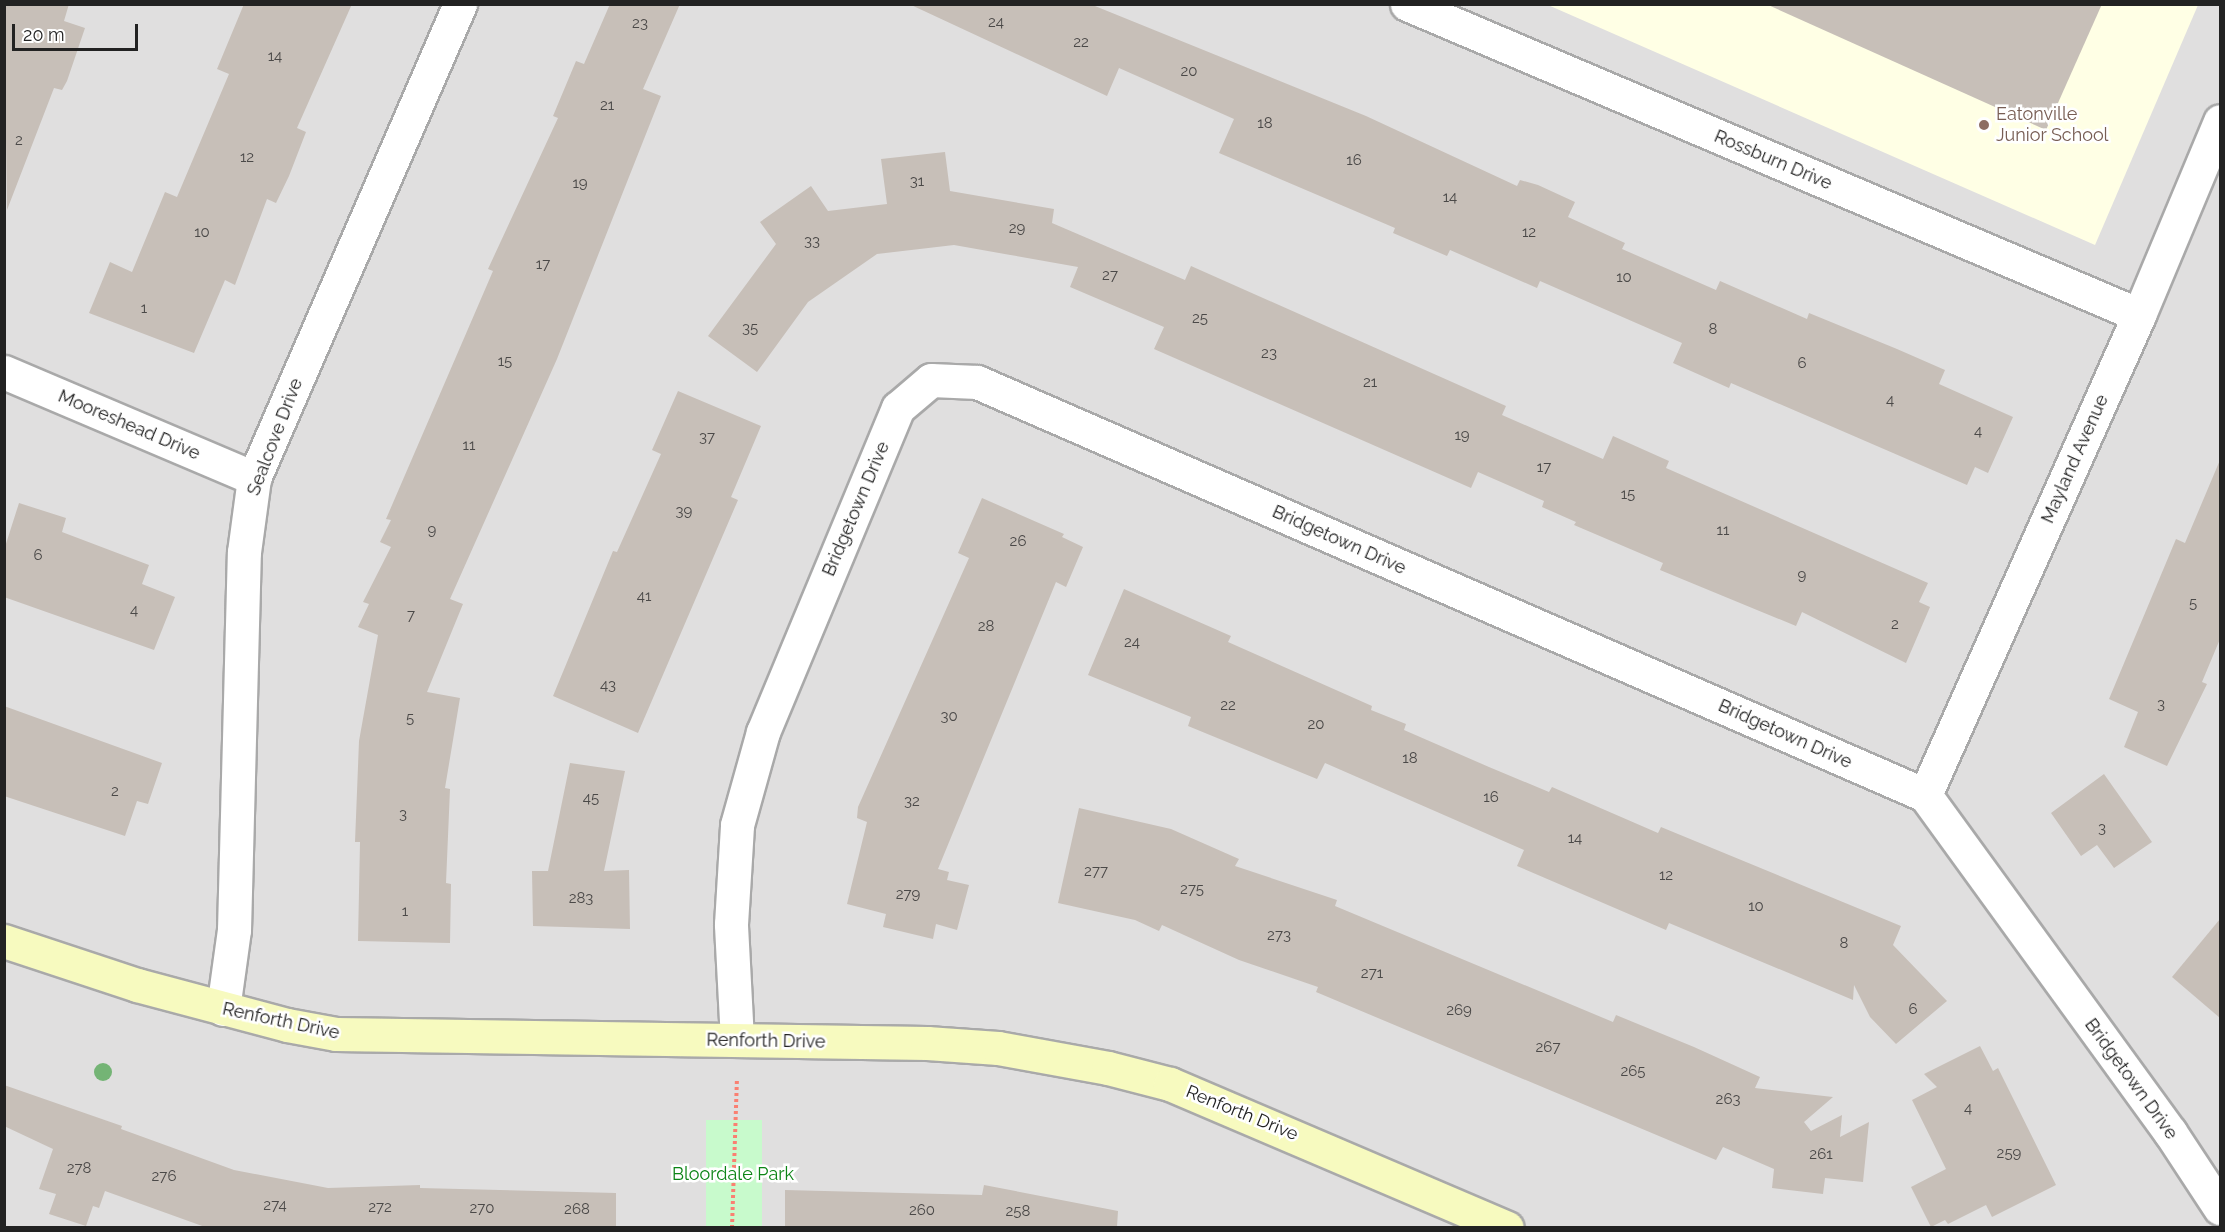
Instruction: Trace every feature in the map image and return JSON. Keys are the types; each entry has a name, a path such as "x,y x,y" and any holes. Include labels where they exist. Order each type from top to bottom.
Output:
{"street":[{"name":"Sealcove Drive","path":"223,1009 234,930 244,552 254,478 460,4"},
{"name":"Rossburn Drive","path":"1407,4 2139,315"},
{"name":"Mayland Avenue","path":"1925,795 2139,315 2220,120"},
{"name":"Mooreshead Drive","path":"4,372 254,478"},
{"name":"Bridgetown Drive","path":"737,1040 731,924 737,825 763,732 898,408 931,380 977,382 1925,795 2170,1132 2220,1208"},
{"name":"Renforth Drive","path":"4,941 137,986 223,1009 336,1034 737,1040 998,1048 1108,1068 1181,1088 1507,1227"}],"path":[{"path":"732,1227 737,1040"}],"shaded area":[{"path":"5,5 2220,5 2220,1227 5,1227"},
{"name":"Eatonville Junior School","path":"1548,5 2198,5 2095,245"}],"green space":[{"name":"Bloordale Park","path":"706,1120 762,1120 762,1227 706,1227"}],"building":[{"path":"4,4 69,4 64,21 85,28 67,81 62,90 54,88 7,210"},
{"path":"244,4 352,4 297,128 306,132 289,176 276,203 267,199 235,285 225,280 194,353 89,313 110,262 132,272 165,192 177,197 229,74 217,69"},
{"path":"610,4 680,4 643,89 661,96 557,359 450,599 463,604 427,692 460,698 445,788 450,789 446,883 451,884 450,943 358,941 360,842 355,842 359,741 378,635 358,627 369,604 363,602 391,547 380,542 391,520 386,519 493,271 488,269 558,118 553,116 576,61 584,64"},
{"path":"909,4 1090,4 1366,116 1517,186 1520,180 1538,185 1575,202 1568,217 1625,243 1622,249 1716,290 1720,281 1807,319 1809,313 1897,349 1945,370 1939,384 2013,417 1988,473 1975,467 1967,485 1731,383 1729,388 1673,363 1682,343 1540,281 1537,288 1450,250 1447,256 1393,233 1395,228 1219,153 1234,119 1119,68 1107,96"},
{"path":"1766,4 2102,4 2046,130"},
{"path":"945,152 950,191 1054,209 1052,223 1185,280 1191,266 1506,406 1502,415 1603,459 1613,436 1669,461 1666,468 1928,583 1919,602 1930,607 1906,663 1802,612 1796,626 1660,570 1663,563 1574,525 1576,522 1542,507 1544,501 1478,472 1471,488 1154,349 1164,327 1070,287 1078,267 954,245 877,254 808,302 757,372 708,336 776,244 760,222 811,186 828,211 887,204 881,159"},
{"path":"678,391 761,426 731,497 738,500 638,733 553,696 613,551 617,552 661,454 652,450"},
{"path":"2220,460 2220,639 2202,682 2207,684 2167,766 2124,747 2138,712 2109,699 2176,539 2185,543"},
{"path":"982,498 1064,534 1062,537 1083,547 1066,587 1056,582 938,869 949,872 947,880 969,885 957,930 936,924 933,939 883,927 886,914 847,904 867,822 857,818 858,807 969,558 958,553"},
{"path":"19,503 66,518 62,532 149,565 142,584 175,597 154,650 4,597 4,550"},
{"path":"1124,589 1231,636 1228,642 1372,706 1371,710 1406,724 1404,730 1489,767 1549,792 1552,787 1658,833 1661,827 1901,926 1893,945 1947,1001 1896,1044 1870,1017 1854,985 1853,1000 1669,923 1666,930 1517,866 1524,850 1325,763 1317,779 1188,726 1191,717 1088,675"},
{"path":"4,706 162,763 148,804 137,801 125,836 4,796"},
{"path":"570,763 625,771 604,871 629,870 630,929 533,926 532,871 548,871"},
{"path":"2104,774 2152,842 2114,868 2097,845 2081,856 2051,813"},
{"path":"1079,808 1171,829 1239,859 1235,866 1337,900 1335,906 1613,1022 1616,1015 1694,1047 1760,1077 1755,1088 1833,1097 1804,1122 1811,1131 1842,1115 1840,1137 1869,1122 1863,1182 1825,1178 1823,1194 1772,1188 1774,1169 1723,1147 1716,1160 1316,992 1318,987 1239,960 1162,925 1159,931 1135,920 1058,903"},
{"path":"2220,919 2220,1018 2172,977"},
{"path":"1980,1046 1993,1071 1998,1068 2056,1185 1992,1217 1986,1205 1948,1224 1945,1220 1931,1227 1911,1187 1946,1169 1912,1100 1937,1087 1924,1074"},
{"path":"4,1085 122,1126 121,1129 234,1170 328,1188 420,1185 420,1188 616,1193 616,1227 205,1227 105,1191 99,1208 93,1206 86,1226 49,1214 56,1194 39,1189 53,1149 4,1126"},
{"path":"984,1185 1118,1211 1117,1227 785,1227 785,1190 982,1195"}],"place":[{"name":"Eatonville Junior School","path":"1984,125"}]}
